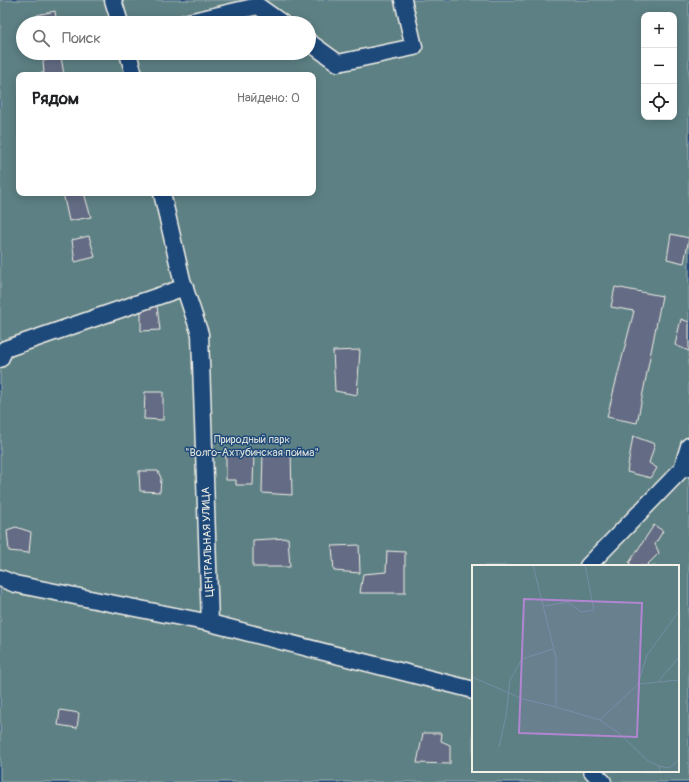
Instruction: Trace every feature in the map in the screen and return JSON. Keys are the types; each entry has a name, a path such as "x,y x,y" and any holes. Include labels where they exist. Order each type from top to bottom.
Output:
{"street":[{"path":"113,0 118,16"},
{"path":"316,47 338,63 414,47 403,0"},
{"path":"214,16 258,6 272,16"},
{"path":"130,60 133,72"},
{"name":"ЦЕНТРАЛЬНАЯ УЛИЦА","path":"163,196 185,286 200,334 210,623"},
{"path":"0,359 5,349 185,286"},
{"path":"589,565 685,469 689,446"},
{"path":"0,578 15,584 210,623 472,688"},
{"path":"593,772 603,782"}],"green space":[{"name":"Природный парк \"Волго-Ахтубинская пойма\"","path":"0,0 689,0 689,782 0,782"}],"building":[{"path":"55,11 56,16 37,16"},
{"path":"62,60 64,72 44,72 43,61"},
{"path":"64,196 85,196 91,217 69,221"},
{"path":"671,234 689,238 684,263 667,259"},
{"path":"89,236 95,257 75,262 72,240"},
{"path":"615,287 662,296 637,423 607,417 634,311 611,307"},
{"path":"141,306 157,306 160,330 141,331"},
{"path":"681,319 689,322 689,351 675,345"},
{"path":"360,350 357,395 335,391 333,351"},
{"path":"145,392 163,392 163,420 144,419"},
{"path":"633,436 655,444 649,463 657,468 651,478 627,472"},
{"path":"291,451 292,495 262,493 263,453"},
{"path":"254,453 253,485 236,485 236,480 226,480 226,455"},
{"path":"139,471 158,471 161,478 160,492 140,491"},
{"path":"654,525 663,531 655,544 659,553 647,565 632,565 629,563"},
{"path":"16,527 31,532 29,553 9,551 7,530"},
{"path":"288,538 290,567 253,567 253,540"},
{"path":"359,545 360,573 334,571 332,546"},
{"path":"387,551 405,552 405,593 360,593 363,574 386,572"},
{"path":"60,710 79,713 77,728 58,725"},
{"path":"423,733 442,733 441,741 450,745 450,764 417,763"}]}
